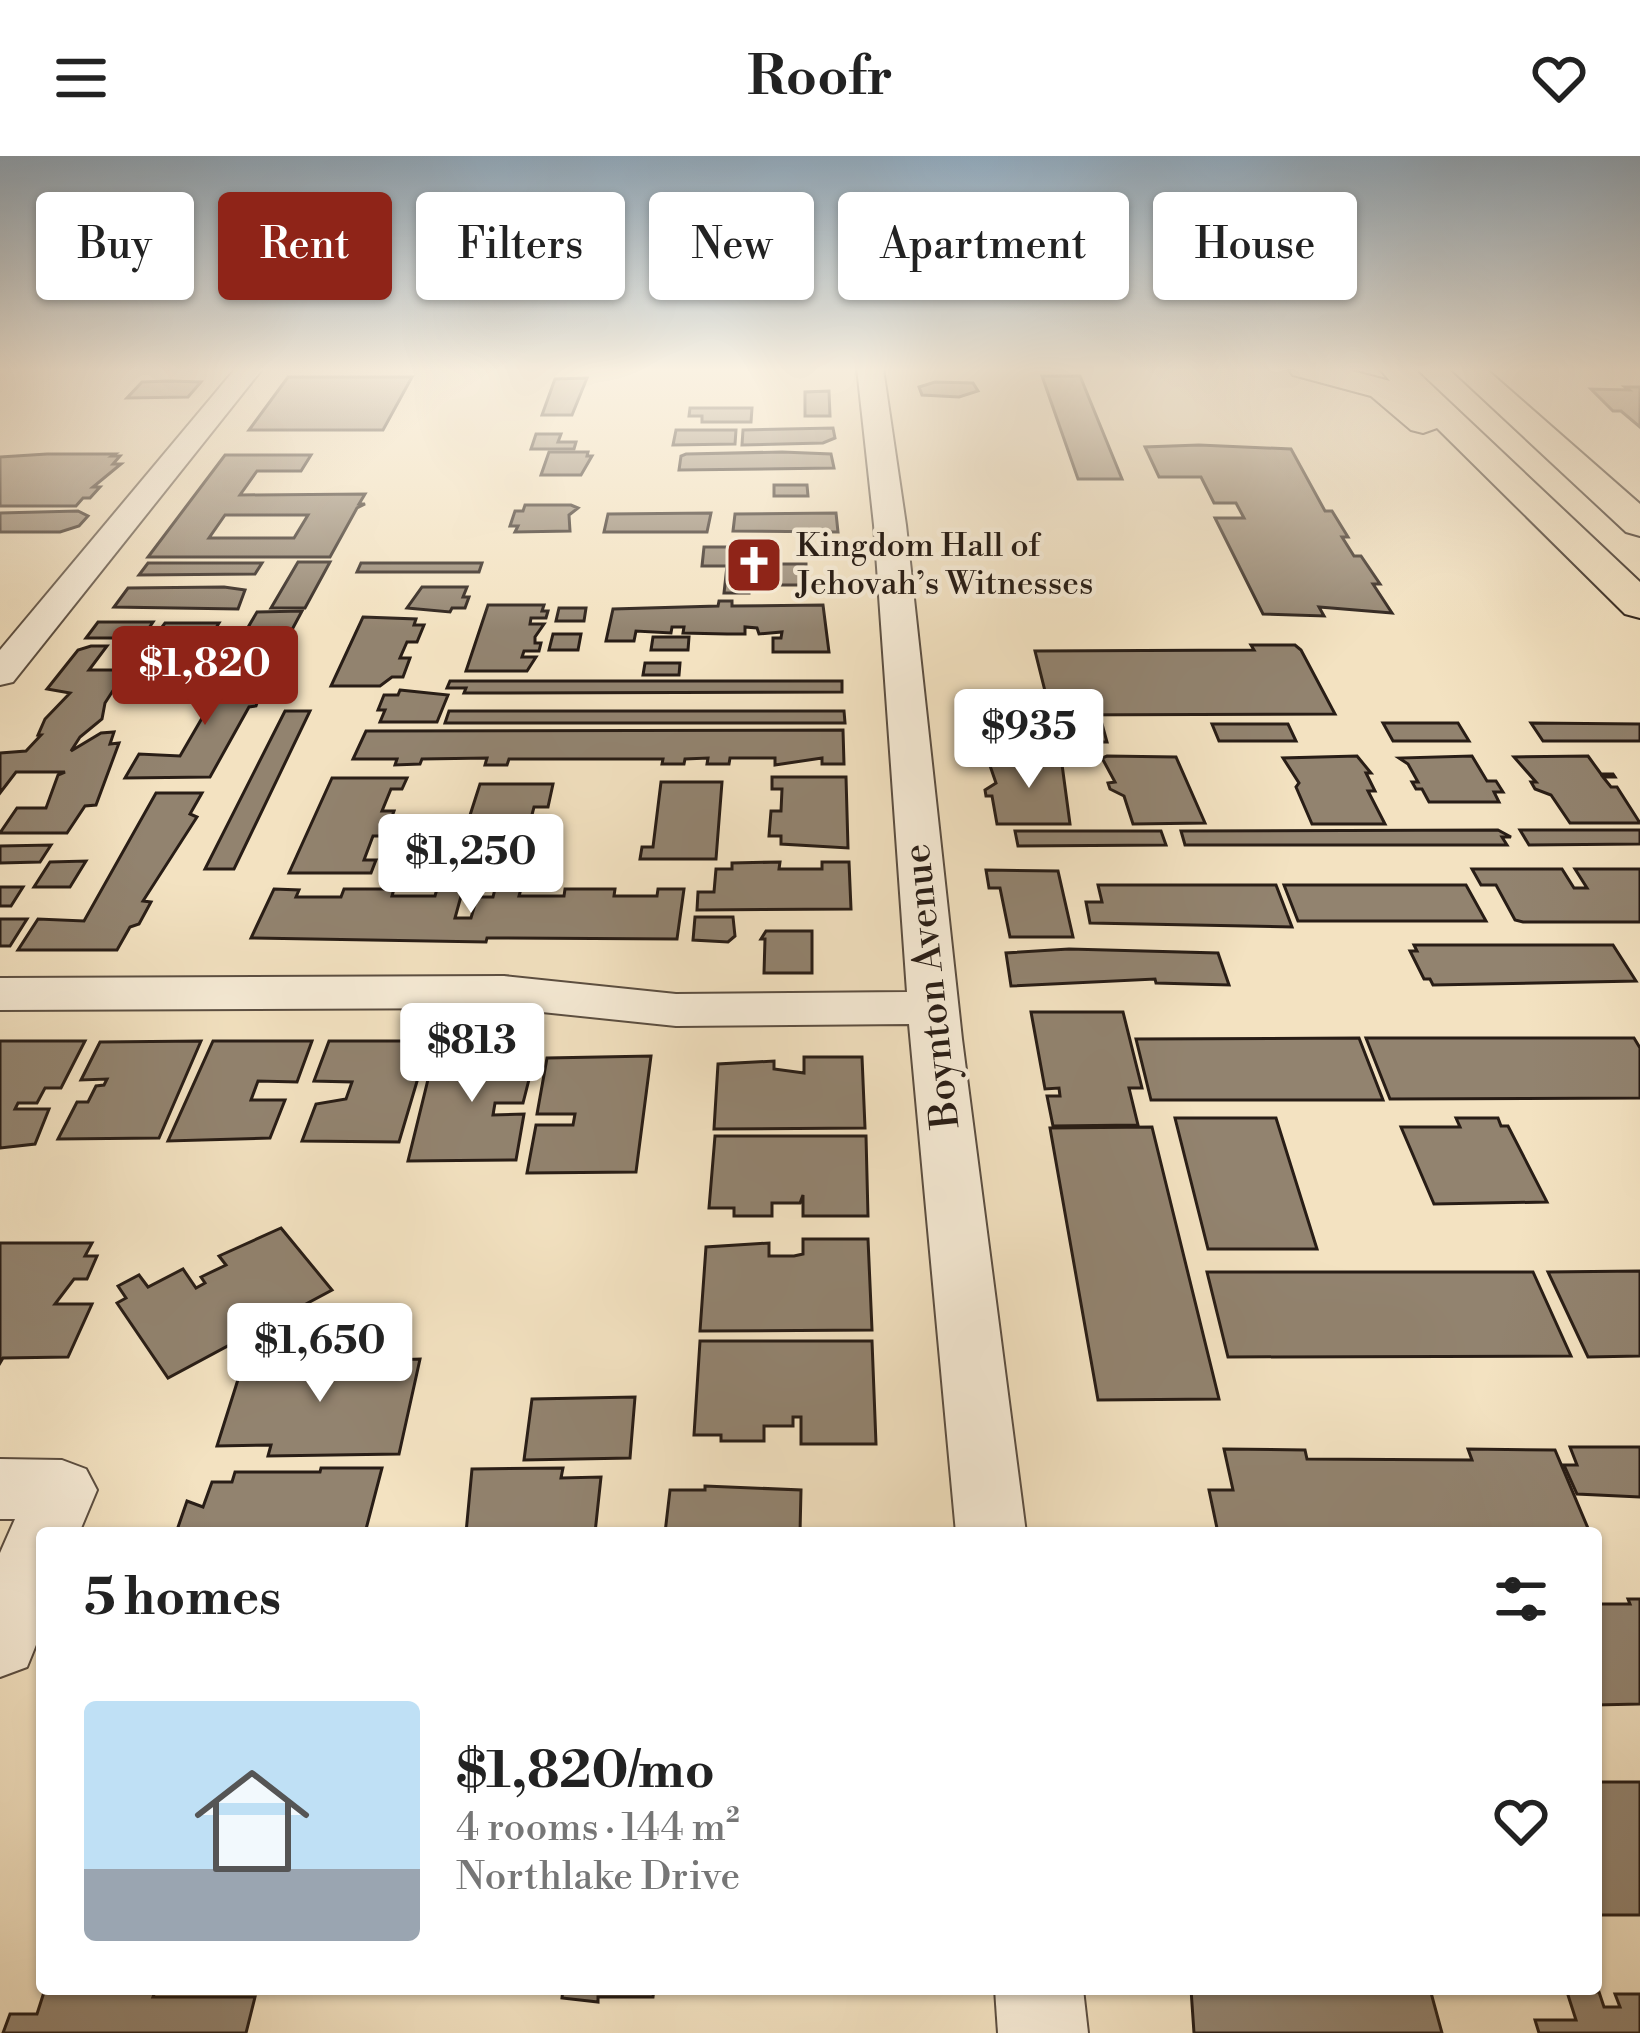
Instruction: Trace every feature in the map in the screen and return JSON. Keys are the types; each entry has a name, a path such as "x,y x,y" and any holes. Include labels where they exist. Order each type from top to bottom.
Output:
{"highway":[{"path":"1460,456 1527,496"},
{"path":"1485,456 1640,605"},
{"path":"1564,456 1640,524"},
{"path":"1585,456 1587,476"}],"street":[{"path":"0,674 178,456"},
{"name":"Boynton Avenue","path":"881,456 933,1008 990,1527"},
{"path":"0,994 503,992 676,1010 933,1008"},
{"path":"0,1642 37,1512"},
{"path":"1040,1995 1043,2033"}],"building":[{"path":"120,456 113,464 121,464 93,487 100,487 90,498 76,506 0,506 0,457"},
{"path":"225,456 311,456 301,471 257,471 240,495 365,494 359,504 365,504 357,508 330,557 148,557","holes":["225,515 308,515 294,538 209,538"]},
{"path":"548,456 592,456 581,475 541,475"},
{"path":"681,456 831,456 834,468 679,470"},
{"path":"1070,456 1112,456 1122,479 1078,479"},
{"path":"1149,456 1295,456 1325,511 1332,511 1348,537 1342,537 1354,556 1361,556 1380,584 1373,584 1392,613 1319,607 1324,616 1263,614 1215,518 1244,518 1236,503 1214,503 1201,477 1159,477"},
{"path":"774,485 807,485 808,496 774,496"},
{"path":"525,505 578,508 569,515 570,531 515,532 518,526 510,526 515,511 523,511"},
{"path":"78,511 88,516 79,526 60,532 0,532 0,513"},
{"path":"711,513 707,532 604,532 608,514"},
{"path":"836,513 838,532 733,531 735,514"},
{"name":"Kingdom Hall of Jehovah’s Witnesses","path":"741,540 764,540 763,564 806,564 806,585 749,585 749,593 724,593 727,566 702,566 704,547 733,547"},
{"path":"298,562 330,562 305,608 271,608"},
{"path":"148,563 262,563 255,574 139,575"},
{"path":"361,563 482,563 479,572 357,572"},
{"path":"422,587 467,587 463,597 469,597 465,608 450,612 407,608"},
{"path":"128,588 245,590 238,609 114,607"},
{"path":"719,601 732,601 732,606 823,605 829,652 773,652 773,638 781,638 782,632 759,634 757,628 745,627 745,634 727,634 683,633 684,627 672,627 671,633 636,631 634,641 606,641 613,609 718,606"},
{"path":"488,605 544,605 542,611 548,611 546,618 531,618 530,624 544,624 535,637 535,643 541,643 539,651 524,651 522,657 536,657 527,671 466,671"},
{"path":"559,608 586,608 584,621 556,621"},
{"path":"302,611 272,667 224,668 257,612"},
{"path":"363,617 416,619 414,625 424,625 417,642 407,642 400,658 410,658 403,677 392,677 380,686 331,686"},
{"path":"98,622 153,622 142,638 86,638"},
{"path":"165,623 219,623 209,639 188,643 197,644 174,667 179,668 166,680 172,681 158,694 114,689 102,719 80,737 71,751 101,733 114,732 110,744 119,743 96,805 85,806 67,833 0,833 17,808 46,808 58,775 65,772 16,772 0,793 0,753 26,751 41,735 45,719 70,693 47,689 78,650 91,646 107,646 89,670 134,670 131,668 162,640 153,639"},
{"path":"553,634 581,634 578,650 549,650"},
{"path":"653,637 689,637 688,650 651,650"},
{"path":"1251,645 1295,645 1335,714 1051,715 1035,651 1254,650"},
{"path":"645,663 680,663 679,675 643,675"},
{"path":"189,675 266,678 256,706 249,707 210,777 125,778 139,754 180,756 216,694 177,695"},
{"path":"450,681 842,681 842,692 464,693 466,688 447,688"},
{"path":"400,690 448,695 437,722 380,722 385,710 378,710 384,695 398,695"},
{"path":"285,711 310,711 234,869 205,869"},
{"path":"449,711 844,711 845,723 445,723"},
{"path":"1383,723 1458,723 1469,741 1393,741"},
{"path":"1531,723 1640,724 1640,741 1543,741"},
{"path":"1027,724 1102,724 1107,742 1031,742"},
{"path":"1212,724 1288,724 1296,741 1219,741"},
{"path":"843,730 844,764 822,764 822,758 775,765 775,758 730,758 729,764 707,764 708,758 685,759 684,764 662,764 663,759 509,759 507,765 485,765 487,758 422,759 420,764 395,765 397,759 353,759 366,731"},
{"path":"1357,756 1371,773 1366,773 1375,791 1368,791 1385,824 1312,824 1296,787 1299,783 1283,758"},
{"path":"1472,756 1487,781 1496,781 1503,792 1494,792 1499,802 1429,802 1412,782 1418,782 1408,764 1399,758"},
{"path":"1588,756 1601,774 1613,774 1615,777 1603,777 1617,787 1640,823 1570,823 1551,795 1535,789 1531,782 1536,782 1514,757"},
{"path":"987,757 1061,757 1070,824 997,824 992,796 986,796 985,790 996,783"},
{"path":"1176,757 1205,823 1133,824 1124,796 1110,789 1108,783 1115,782 1102,758"},
{"path":"772,777 846,777 848,848 781,844 781,836 769,836 771,811 781,811 782,789 772,789"},
{"path":"332,778 407,778 402,789 391,789 382,811 394,811 385,836 373,836 364,860 376,860 371,873 289,873"},
{"path":"661,782 722,782 716,859 640,859 642,847 653,847"},
{"path":"480,784 553,784 548,807 534,807 524,845 536,846 533,857 523,857 520,867 455,862"},
{"path":"156,793 202,793 190,814 197,817 143,901 151,902 117,950 18,950 38,919 84,921"},
{"path":"1498,830 1511,837 1502,837 1507,845 1185,845 1181,831"},
{"path":"1520,830 1640,830 1640,844 1529,845"},
{"path":"1015,831 1161,831 1166,845 1018,846"},
{"path":"51,845 40,862 0,863 0,846"},
{"path":"86,861 70,887 34,887 50,862"},
{"path":"780,862 779,869 822,869 822,862 849,862 851,909 697,910 698,892 714,892 716,869 732,869 732,863"},
{"path":"1472,869 1562,869 1574,888 1587,888 1575,869 1640,869 1640,922 1515,920 1496,885 1481,885"},
{"path":"986,870 1058,871 1073,937 1010,937 1000,888 989,888"},
{"path":"1098,885 1276,885 1292,927 1090,923 1086,902 1102,902"},
{"path":"1284,885 1466,885 1486,921 1298,921"},
{"path":"0,887 23,887 11,906 0,906"},
{"path":"274,889 299,890 296,897 341,897 344,889 394,889 392,896 435,896 437,889 463,889 455,918 471,918 477,897 493,897 495,889 521,889 519,896 564,896 565,889 615,889 614,896 657,896 658,889 684,889 677,939 251,938"},
{"path":"695,917 733,917 735,936 728,942 693,940"},
{"path":"0,919 27,919 10,946 0,946"},
{"path":"766,931 812,931 812,973 764,973 765,939 761,939"},
{"path":"1414,945 1613,945 1636,981 1433,985 1424,979 1410,951 1417,951"},
{"path":"1069,949 1218,953 1229,985 1156,983 1155,979 1011,986 1006,953"},
{"path":"1031,1012 1123,1012 1142,1088 1129,1088 1138,1125 1053,1126 1047,1096 1060,1096 1059,1088 1045,1089"},
{"path":"1359,1038 1383,1100 1151,1100 1136,1039"},
{"path":"1366,1038 1634,1038 1640,1048 1640,1098 1390,1099"},
{"path":"0,1041 85,1041 61,1088 45,1088 37,1103 18,1103 15,1109 49,1109 35,1144 0,1148"},
{"path":"201,1041 159,1138 58,1139 77,1102 88,1102 96,1086 107,1079 81,1080 100,1042"},
{"path":"213,1041 312,1041 297,1082 258,1081 251,1100 285,1100 270,1138 168,1141"},
{"path":"329,1041 429,1041 399,1142 302,1141 316,1104 346,1099 352,1082 314,1081"},
{"path":"436,1047 537,1048 523,1103 495,1103 493,1115 524,1114 516,1160 408,1161"},
{"path":"651,1056 636,1172 527,1173 536,1125 573,1125 575,1114 537,1114 547,1058"},
{"path":"804,1057 862,1057 865,1128 714,1129 718,1064 774,1061 774,1069 804,1073"},
{"path":"1175,1118 1276,1118 1317,1249 1208,1249"},
{"path":"1456,1118 1498,1118 1501,1126 1508,1126 1547,1202 1434,1204 1401,1127 1460,1127"},
{"path":"1152,1127 1219,1399 1098,1400 1050,1128"},
{"path":"715,1136 866,1136 868,1216 803,1216 803,1195 800,1203 772,1203 772,1216 734,1216 734,1208 709,1208"},
{"path":"281,1228 332,1290 168,1378 117,1303 126,1298 118,1286 139,1275 148,1287 183,1269 196,1288 205,1283 201,1277 226,1265 219,1256"},
{"path":"803,1239 868,1239 872,1330 700,1331 706,1247 769,1243 769,1256 794,1256 803,1254"},
{"path":"0,1243 92,1243 85,1256 97,1256 87,1279 74,1279 55,1304 92,1304 68,1357 3,1358 0,1363"},
{"path":"1640,1271 1640,1356 1588,1357 1548,1272"},
{"path":"1207,1272 1533,1272 1571,1356 1228,1357"},
{"path":"700,1341 872,1341 876,1444 801,1444 801,1417 793,1417 793,1426 764,1426 764,1441 721,1441 721,1435 694,1435"},
{"path":"317,1350 311,1373 321,1373 323,1367 351,1367 354,1353 393,1353 391,1360 420,1359 399,1454 268,1456 271,1445 217,1446 247,1351"},
{"path":"635,1397 630,1458 524,1460 532,1399"},
{"path":"1570,1447 1640,1447 1640,1497 1577,1494 1564,1465 1577,1465"},
{"path":"1224,1449 1305,1450 1307,1459 1472,1460 1468,1449 1555,1450 1587,1527 1217,1527 1209,1490 1233,1490"},
{"path":"321,1468 382,1468 367,1527 178,1527 187,1501 203,1507 212,1482 232,1482 235,1472 320,1472"},
{"path":"563,1468 561,1478 601,1477 596,1527 467,1527 472,1469"},
{"path":"705,1486 801,1490 800,1527 666,1527 670,1490 705,1490"},
{"path":"1628,1599 1640,1599 1640,1704 1602,1705 1602,1604 1630,1604"},
{"path":"1602,1782 1640,1782 1640,1915 1602,1915"},
{"path":"1615,1994 1640,1994 1640,2033 1539,2033 1535,2020 1576,2020 1568,1995 1600,1995 1604,2007 1620,2007"},
{"path":"43,1995 255,1997 246,2033 3,2033 10,2014 37,2014"},
{"path":"653,1995 598,1997 598,2002 562,1998"},
{"path":"1191,1995 1432,1995 1442,2033 1194,2033"}],"place":[{"name":"Kingdom Hall of Jehovah’s Witnesses","path":"754,565"}]}
